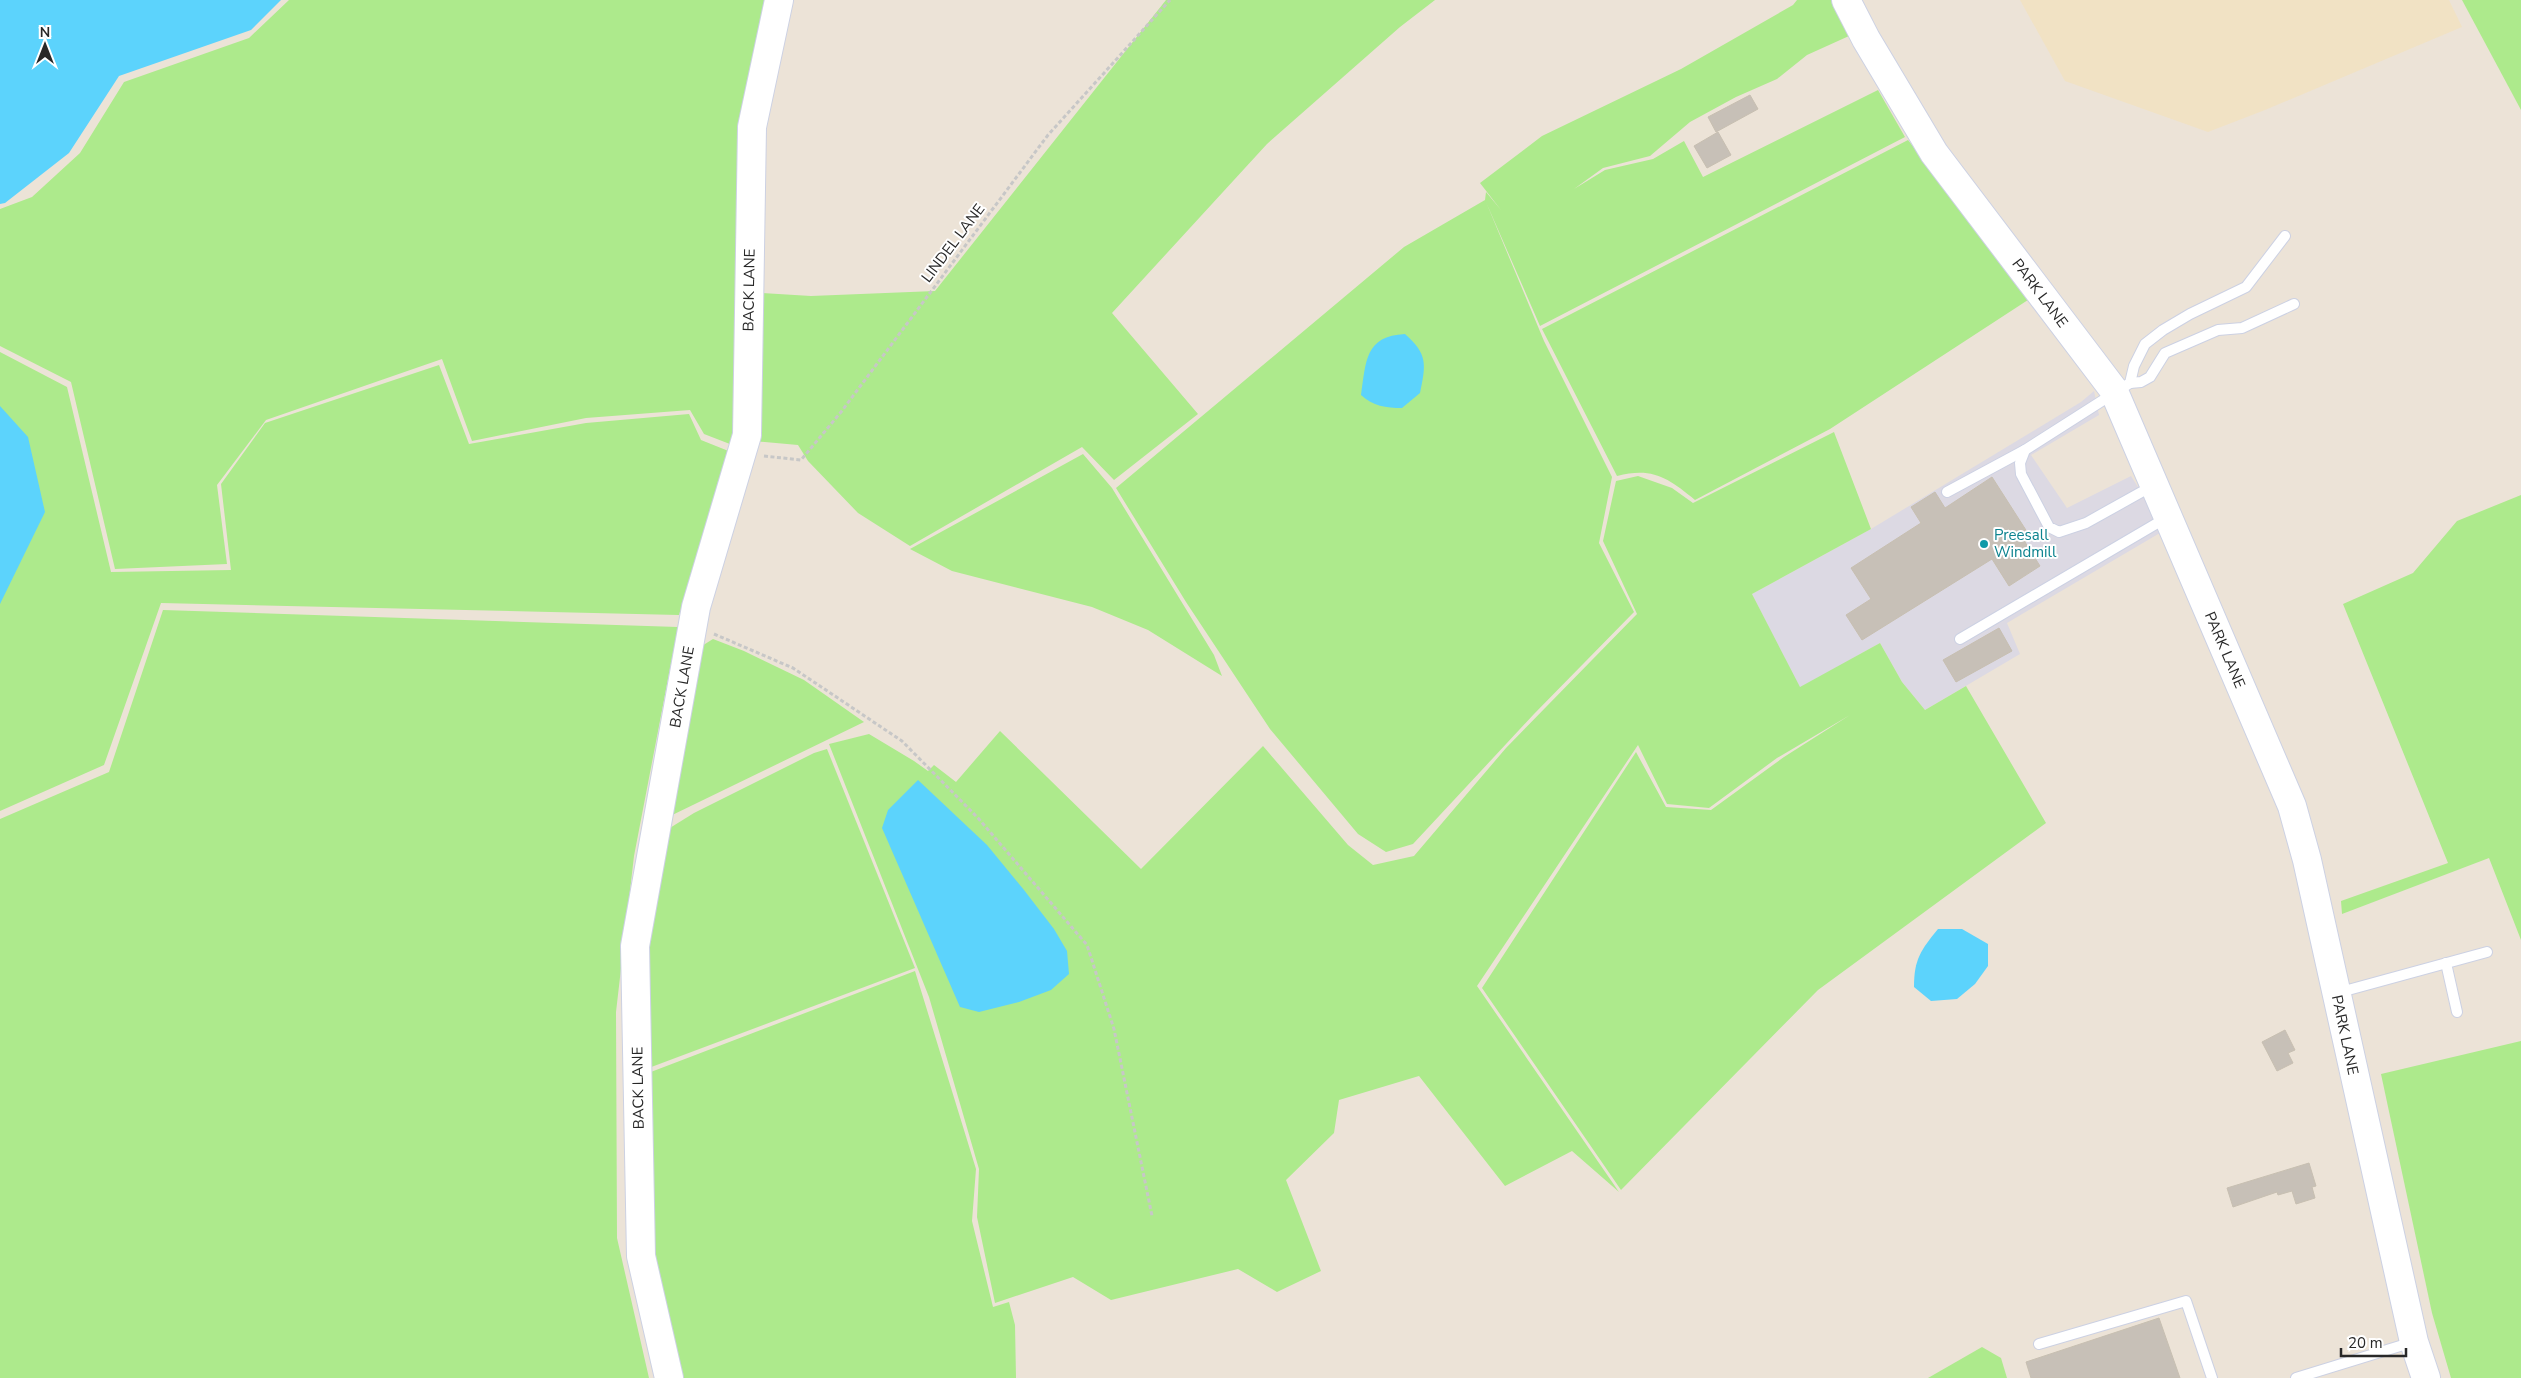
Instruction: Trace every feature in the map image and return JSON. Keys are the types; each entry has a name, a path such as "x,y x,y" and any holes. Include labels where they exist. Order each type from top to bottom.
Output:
{"main road":[{"name":"BACK LANE","path":"668,1378 641,1256 635,946 693,625 747,435 752,127 780,0"},
{"name":"PARK LANE","path":"1846,0 1866,39 1934,153 2122,388 2154,485 2292,806 2307,860 2414,1342 2426,1378"}],"lane":[{"path":"2122,388 2145,344 2162,330 2190,314 2246,287 2285,236"},
{"path":"1947,492 2025,450 2122,388 2142,382 2150,377 2165,354 2218,330 2242,328 2294,304"},
{"path":"2025,450 2020,463 2021,474 2049,526 2059,532 2086,522 2154,485"},
{"path":"1960,639 2168,517"},
{"path":"2336,993 2487,952"},
{"path":"2446,963 2457,1012"},
{"path":"2039,1344 2186,1301 2212,1378"},
{"path":"2296,1378 2414,1342"}],"path":[{"name":"LINDEL LANE","path":"741,453 801,460 846,404 1048,135 1170,0"},
{"path":"693,625 793,668 902,741 978,818 1087,945 1114,1029 1152,1216"}],"shaded area":[{"path":"2020,0 2449,0 2462,27 2208,132 2065,81"},
{"path":"2094,391 2099,415 2031,455 2067,508 2131,476 2165,530 2007,623 2020,654 1925,710 1902,682 1880,643 1800,688 1752,594 1871,529 2081,402"}],"green space":[{"path":"289,0 774,0 735,446 704,434 690,410 586,418 472,441 442,359 266,420 217,485 227,564 115,569 71,382 0,346 0,209 32,197 80,153 124,82 249,38"},
{"path":"1166,0 1435,0 1400,27 1267,144 1112,313 1198,414 1114,480 1082,447 910,546 858,513 808,461 798,445 753,441 760,293 811,296 935,291"},
{"path":"1797,0 1831,0 1849,36 1807,55 1777,79 1736,97 1690,122 1650,156 1603,168 1574,189 1605,170 1653,159 1684,141 1703,177 1878,90 1905,137 1540,326 1486,202 1544,341 1612,477 1599,543 1634,612 1534,714 1413,844 1386,852 1358,834 1270,729 1186,602 1116,488 1404,247 1485,200 1486,192 1501,210 1480,183 1542,136 1681,69 1793,5"},
{"path":"2462,0 2521,0 2521,110"},
{"path":"1908,140 1988,239 2031,298 1830,429 1695,500 1668,480 1659,476 1641,473 1617,476 1542,329"},
{"path":"0,352 67,387 111,572 231,570 221,484 265,423 439,365 469,444 586,423 689,414 701,440 731,452 679,615 161,603 104,765 0,811"},
{"path":"1834,432 1871,529 1752,594 1800,687 1880,643 1902,682 1925,710 1966,686 2046,823 1818,990 1621,1190 1482,988 1636,752 1666,807 1711,810 1784,757 1850,715 1777,758 1709,808 1667,804 1638,745 1477,986 1619,1192 1572,1151 1505,1186 1419,1076 1339,1100 1334,1133 1286,1180 1321,1271 1277,1292 1238,1269 1111,1300 1073,1277 995,1303 977,1217 979,1169 929,997 829,744 869,734 928,771 934,765 956,782 1000,731 1141,869 1263,746 1348,845 1373,865 1414,856 1506,748 1637,614 1603,541 1616,481 1638,476 1672,488 1693,503"},
{"path":"1083,454 1112,488 1214,655 1222,676 1148,630 1092,607 952,571 910,549"},
{"path":"2521,495 2521,940 2489,858 2342,914 2341,901 2448,863 2343,604 2413,573 2457,521"},
{"path":"163,610 678,627 634,856 616,1012 617,1238 649,1378 0,1378 0,819 109,772"},
{"path":"713,639 744,651 804,680 864,722 664,819 697,649"},
{"path":"827,749 915,968 646,1069 638,962 665,831 694,813 814,753"},
{"path":"915,971 976,1169 972,1221 993,1307 1009,1302 1015,1325 1016,1378 677,1378 647,1236 643,1075"},
{"path":"2521,1041 2521,1378 2451,1378 2432,1313 2381,1074"},
{"path":"1982,1347 2001,1358 2007,1378 1928,1378"}],"water":[{"path":"0,0 281,0 251,30 119,76 69,153 5,203 0,204"},
{"path":"1405,334 1418,348 1423,360 1424,367 1420,393 1402,408 1385,407 1375,404 1361,395 1364,371 1370,352 1382,340"},
{"path":"0,406 28,437 45,512 0,604"},
{"path":"918,780 987,845 1054,929 1067,951 1069,974 1051,990 1019,1002 979,1012 960,1007 882,828 888,810"},
{"path":"1938,929 1962,929 1988,944 1988,966 1975,984 1957,999 1931,1001 1914,987 1917,962 1927,943"}],"building":[{"path":"1750,95 1758,109 1716,132 1708,117"},
{"path":"1718,132 1731,155 1707,168 1694,146"},
{"path":"1992,477 2031,538 2025,542 2040,566 2009,586 1992,559 1862,640 1846,615 1871,599 1851,568 1921,523 1911,507 1935,492 1945,508"},
{"path":"1999,628 2012,651 1956,682 1943,660"},
{"path":"2285,1030 2295,1050 2288,1053 2293,1063 2277,1071 2262,1042"},
{"path":"2309,1163 2316,1186 2312,1187 2315,1198 2296,1204 2292,1191 2278,1195 2277,1192 2233,1207 2227,1188"},
{"path":"2159,1318 2180,1378 2031,1378 2026,1362"}],"place":[{"name":"Preesall Windmill","path":"1984,544"}]}
